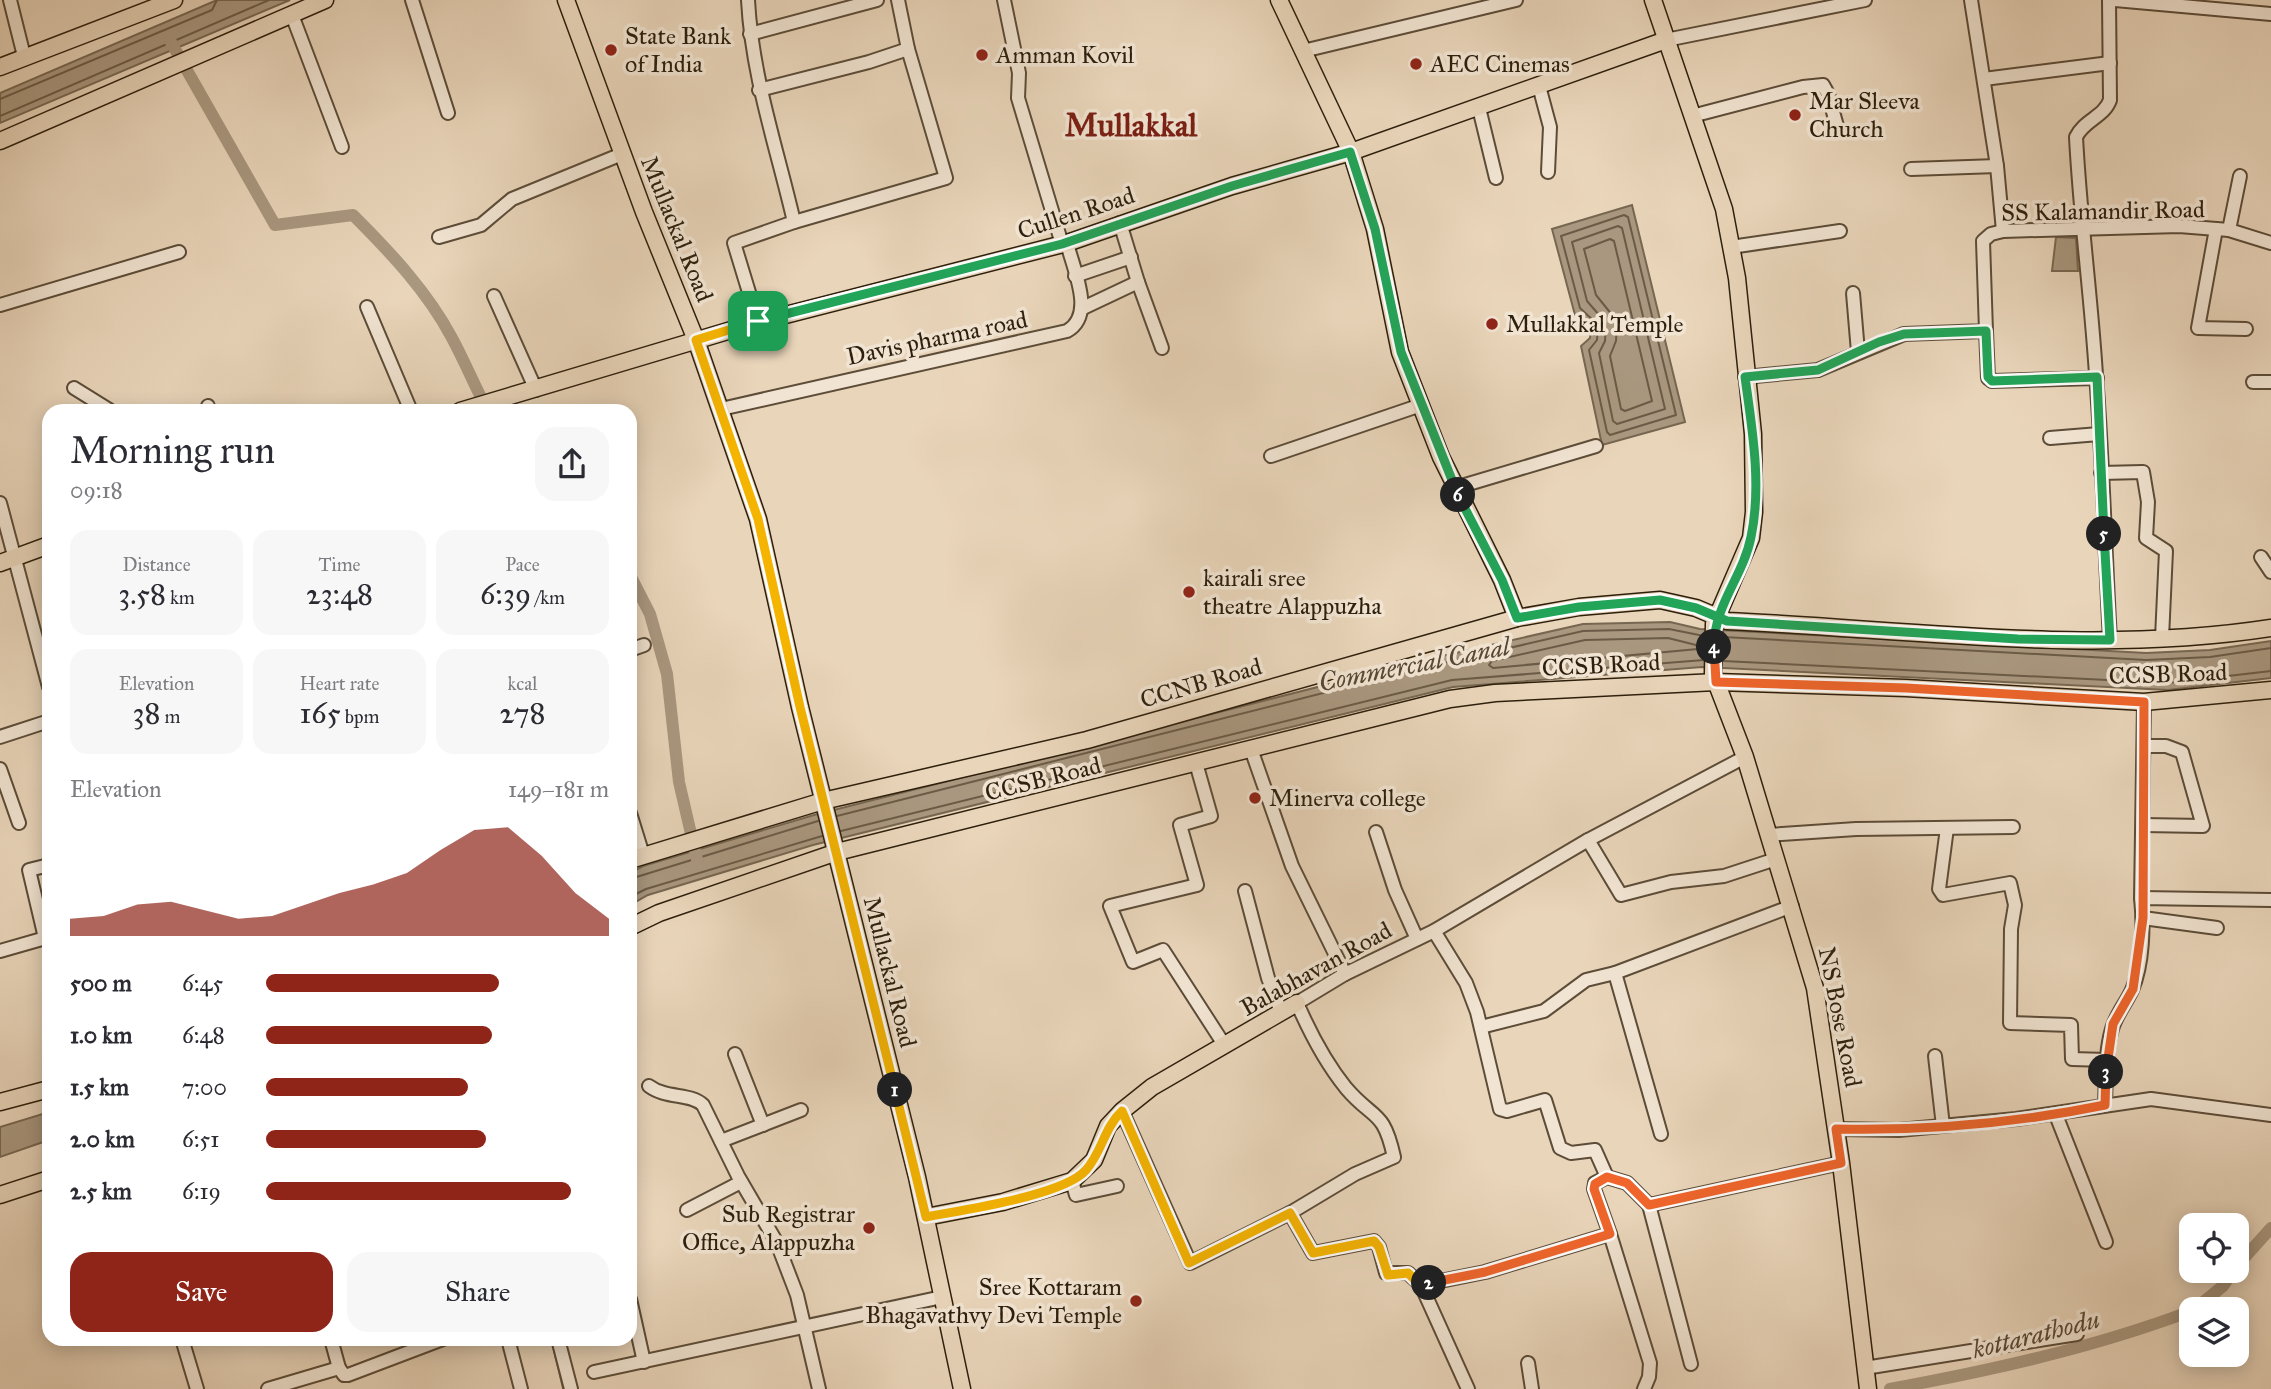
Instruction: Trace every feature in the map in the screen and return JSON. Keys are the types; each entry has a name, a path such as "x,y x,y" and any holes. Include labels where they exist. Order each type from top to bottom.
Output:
{"main road":[{"path":"0,67 144,5 174,0"},
{"path":"0,141 325,0"},
{"name":"Mullackal Road","path":"566,0 622,154 696,340 758,519 824,803 926,1217 962,1389"},
{"path":"1279,0 1350,152 1375,229 1401,352 1420,405 1455,488 1502,580 1517,618"},
{"path":"1653,0 1724,209 1737,278 1745,377 1753,434 1754,512 1745,559 1715,621 1715,678"},
{"name":"Cullen Road","path":"490,404 758,321 1064,244 1120,223 1350,152 1666,40"},
{"path":"8,560 42,548"},
{"name":"CCNB Road","path":"637,858 824,803 1087,740 1517,618 1579,607 1660,600 1696,608 1715,621 1916,634 2110,640 2271,628"},
{"name":"CCSB Road","path":"637,924 671,908 836,849 1450,699 1495,693 1715,678 2144,702 2271,690"},
{"name":"NS Bose Road","path":"1715,678 1745,757 1815,988 1841,1163 1867,1379"},
{"name":"Balabhavan Road","path":"926,1217 1003,1202 1072,1181 1094,1160 1108,1126 1152,1087 1297,1003"},
{"path":"0,1102 42,1092"},
{"path":"0,1195 42,1181"}],"street":[{"path":"10,0 23,56"},
{"path":"412,0 448,113"},
{"path":"748,0 750,34 759,90 794,222"},
{"path":"750,34 877,0"},
{"path":"758,321 734,243 794,222 946,178 908,49 898,0"},
{"path":"1004,0 1019,73 1018,98 1083,308 1138,282"},
{"path":"1303,51 1516,0"},
{"path":"1666,40 1865,0"},
{"path":"1971,0 1997,166 2003,231"},
{"path":"2109,0 2108,106 2079,130 2076,137 2081,229 2090,286 2097,377 2110,640"},
{"path":"2115,0 2271,14"},
{"path":"292,15 342,147"},
{"path":"759,90 869,62 908,49"},
{"path":"1983,79 2110,63"},
{"path":"1692,116 1803,87 1823,85 1837,127"},
{"path":"1539,86 1550,127 1548,172"},
{"path":"1479,108 1496,178"},
{"path":"439,237 481,225 495,211 518,196 622,154"},
{"path":"1911,169 1997,166"},
{"path":"2240,176 2222,230 2198,328 2246,329"},
{"path":"1120,223 1162,348"},
{"name":"SS Kalamandir Road","path":"1986,331 1983,241 1991,234 2003,231 2179,226 2222,230 2271,243"},
{"path":"1731,247 1840,231"},
{"path":"0,305 179,252"},
{"path":"1075,276 1131,257"},
{"path":"1853,293 1858,352"},
{"path":"494,296 537,390"},
{"path":"367,307 408,404"},
{"name":"Davis pharma road","path":"721,409 1067,331 1076,326 1083,308"},
{"path":"1745,377 1818,370 1904,334 1986,331 1988,377 1992,381 2097,377"},
{"path":"2253,382 2271,382"},
{"path":"74,388 100,404"},
{"path":"1270,456 1420,405"},
{"path":"2050,438 2099,435"},
{"path":"1455,488 1595,446"},
{"path":"2101,473 2143,472 2148,502 2146,538 2166,551 2161,638"},
{"path":"0,503 8,560 42,665"},
{"path":"2261,557 2271,572"},
{"path":"637,648 644,645"},
{"path":"2105,1105 2107,1060 2113,1024 2133,989 2143,918 2144,702"},
{"path":"0,737 42,723"},
{"path":"2143,825 2203,826 2182,752 2166,746 2144,746"},
{"path":"1251,749 1292,866 1345,974"},
{"name":"Balabhavan Road","path":"1297,1003 1345,974 1434,931 1588,841 1745,757"},
{"path":"1196,763 1211,816 1180,825 1197,886 1110,906 1133,962 1163,950 1225,1046"},
{"path":"0,769 19,823"},
{"path":"1768,835 1856,829 2013,827"},
{"path":"1947,828 1939,889 1943,895 2010,883 2015,905 2011,929 2010,1023 2071,1026 2072,1059 2107,1060"},
{"path":"1376,832 1395,890 1417,939"},
{"path":"1588,841 1621,895 1671,882 1724,876 1776,859"},
{"path":"42,867 29,870 42,919"},
{"path":"1245,891 1268,978 1281,1012"},
{"path":"2141,898 2271,900"},
{"path":"1481,1027 1544,1011 1586,980 1615,973 1792,906"},
{"path":"2143,918 2217,928"},
{"path":"1434,931 1466,983 1481,1027 1500,1109 1507,1111 1545,1100 1560,1147 1571,1153 1595,1150 1607,1177"},
{"path":"0,951 42,939"},
{"path":"1615,973 1661,1134"},
{"path":"1122,1111 1189,1263 1290,1213 1355,1174 1394,1157 1384,1124 1348,1089 1333,1069 1297,1003"},
{"path":"735,1054 762,1125"},
{"path":"1935,1056 1943,1126"},
{"path":"649,1086 659,1094 699,1101 776,1243 797,1295 819,1389"},
{"path":"1836,1129 1899,1130 1943,1126 2056,1115 2151,1099 2271,1115"},
{"path":"721,1141 801,1110"},
{"path":"2056,1115 2106,1242"},
{"path":"1649,1205 1841,1163"},
{"path":"1644,1389 1649,1377 1650,1363 1594,1189 1595,1184 1607,1177 1627,1183 1649,1205 1691,1364"},
{"path":"1072,1181 1076,1195 1117,1186"},
{"path":"687,1210 741,1182"},
{"path":"1290,1213 1313,1253 1374,1241 1379,1247 1387,1273 1408,1273 1420,1285 1468,1389"},
{"path":"1420,1285 1485,1272 1610,1234"},
{"path":"594,1372 942,1297"},
{"path":"637,1331 644,1363"},
{"path":"1867,1379 2077,1334"},
{"path":"184,1346 197,1389"},
{"path":"333,1346 344,1376 425,1346"},
{"path":"510,1346 521,1389"},
{"path":"560,1346 571,1389"},
{"path":"1528,1363 1532,1389"},
{"path":"268,1389 339,1368"}],"water":[{"path":"217,0 290,0 0,123 0,93"},
{"path":"1632,205 1685,422 1602,445 1581,346 1590,338 1591,327 1583,318 1575,315 1552,229"},
{"path":"2056,237 2076,238 2078,271 2052,271"},
{"name":"Commercial Canal","path":"1670,622 1700,629 2146,653 2210,650 2271,641 2271,678 2168,690 1702,667 1453,687 813,845 648,895 637,901 637,869 643,866 814,815 1420,661 1583,624"},
{"path":"42,1114 42,1142 0,1157 0,1127"}],"waterway":[{"path":"168,37 275,225 353,215 394,258 431,304 452,338 485,404"},
{"path":"637,589 650,614 667,674 679,782 698,864"},
{"name":"kottarathodu","path":"2249,1253 2271,1228"},
{"name":"kottarathodu","path":"2210,1297 2225,1283"},
{"name":"kottarathodu","path":"1890,1389 2042,1357 2179,1315"},
{"path":"554,1346 564,1389"}],"place":[{"name":"State Bank of India","path":"611,50"},
{"name":"Amman Kovil","path":"982,55"},
{"name":"AEC Cinemas","path":"1416,64"},
{"name":"Mar Sleeva Church","path":"1795,115"},
{"name":"Mullakkal Temple","path":"1492,324"},
{"name":"kairali sree theatre Alappuzha","path":"1189,592"},
{"name":"Minerva college","path":"1255,798"},
{"name":"Sub Registrar Office, Alappuzha","path":"869,1228"},
{"name":"Sree Kottaram Bhagavathvy Devi Temple","path":"1136,1301"}],"district":[{"name":"Mullakkal","path":"1131,125"}],"route":[{"path":"758,321 696,340 758,519 800,707 926,1217 1003,1202 1072,1181 1094,1160 1108,1126 1122,1111 1189,1263 1290,1213 1313,1253 1374,1241 1377,1242 1387,1273 1408,1273 1420,1285 1485,1272 1610,1234 1594,1189 1600,1179 1607,1177 1627,1183 1649,1205 1841,1163 1836,1129 1899,1130 2056,1115 2105,1105 2108,1041 2113,1024 2133,989 2143,918 2141,846 2144,818 2144,702 1906,688 1716,682 1713,674 1714,624 1717,618 1745,559 1754,512 1753,434 1745,377 1794,375 1818,370 1879,342 1904,334 1939,331 1986,331 1988,377 1992,381 2097,377 2110,640 2018,639 1727,621 1717,618 1696,608 1660,600 1579,607 1517,618 1502,580 1441,457 1401,352 1375,229 1350,152 1232,186 1062,244 1006,260 953,270 758,321"}]}
